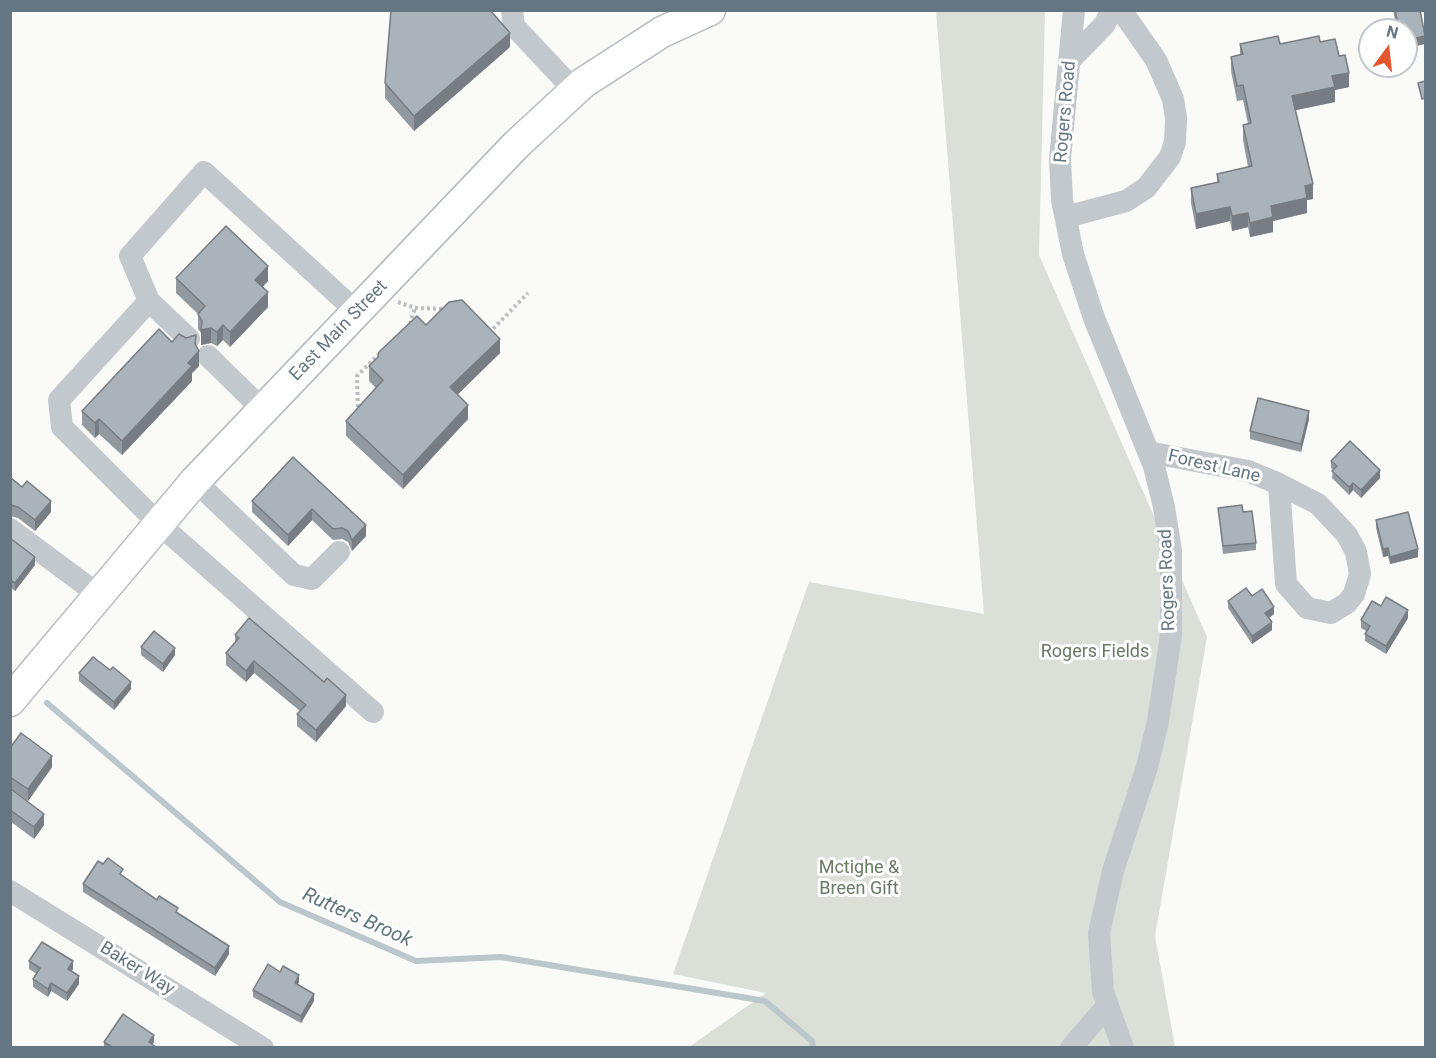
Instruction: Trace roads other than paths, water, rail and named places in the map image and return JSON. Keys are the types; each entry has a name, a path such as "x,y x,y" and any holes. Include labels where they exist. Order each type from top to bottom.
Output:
{"main road":[{"name":"East Main Street","path":"10,701 195,481 516,145 575,91 662,32 710,10"}],"street":[{"path":"512,10 514,26 575,91"},
{"name":"Rogers Road","path":"1074,10 1060,159 1066,217 1073,254 1094,318 1148,452 1164,507 1170,551 1171,635 1158,721 1147,767 1105,901 1099,933 1099,960 1107,1006 1122,1047"},
{"path":"1070,60 1105,24 1111,10"},
{"path":"1066,217 1126,201 1146,188 1170,157 1174,142 1176,118 1173,99 1155,60 1121,10"},
{"path":"189,339 149,301 130,256 204,172 357,312"},
{"path":"149,301 59,400 62,427 159,524 373,712"},
{"path":"208,356 263,410"},
{"name":"Forest Lane","path":"1148,452 1248,471 1279,484 1318,504 1347,535 1356,552 1360,574 1354,594 1347,603 1331,613 1307,608 1286,584 1279,484"},
{"path":"195,481 294,575 312,579 339,552"},
{"path":"10,529 99,596"},
{"name":"Baker Way","path":"10,891 264,1047"},
{"path":"1071,1047 1107,1006"}],"waterway":[{"name":"Rutters Brook","path":"47,703 280,902 416,961 501,957 765,1001 812,1041 813,1048"}],"park label":[{"name":"Rogers Fields","path":"1095,652"},
{"name":"Mctighe & Breen Gift","path":"859,878"}]}
